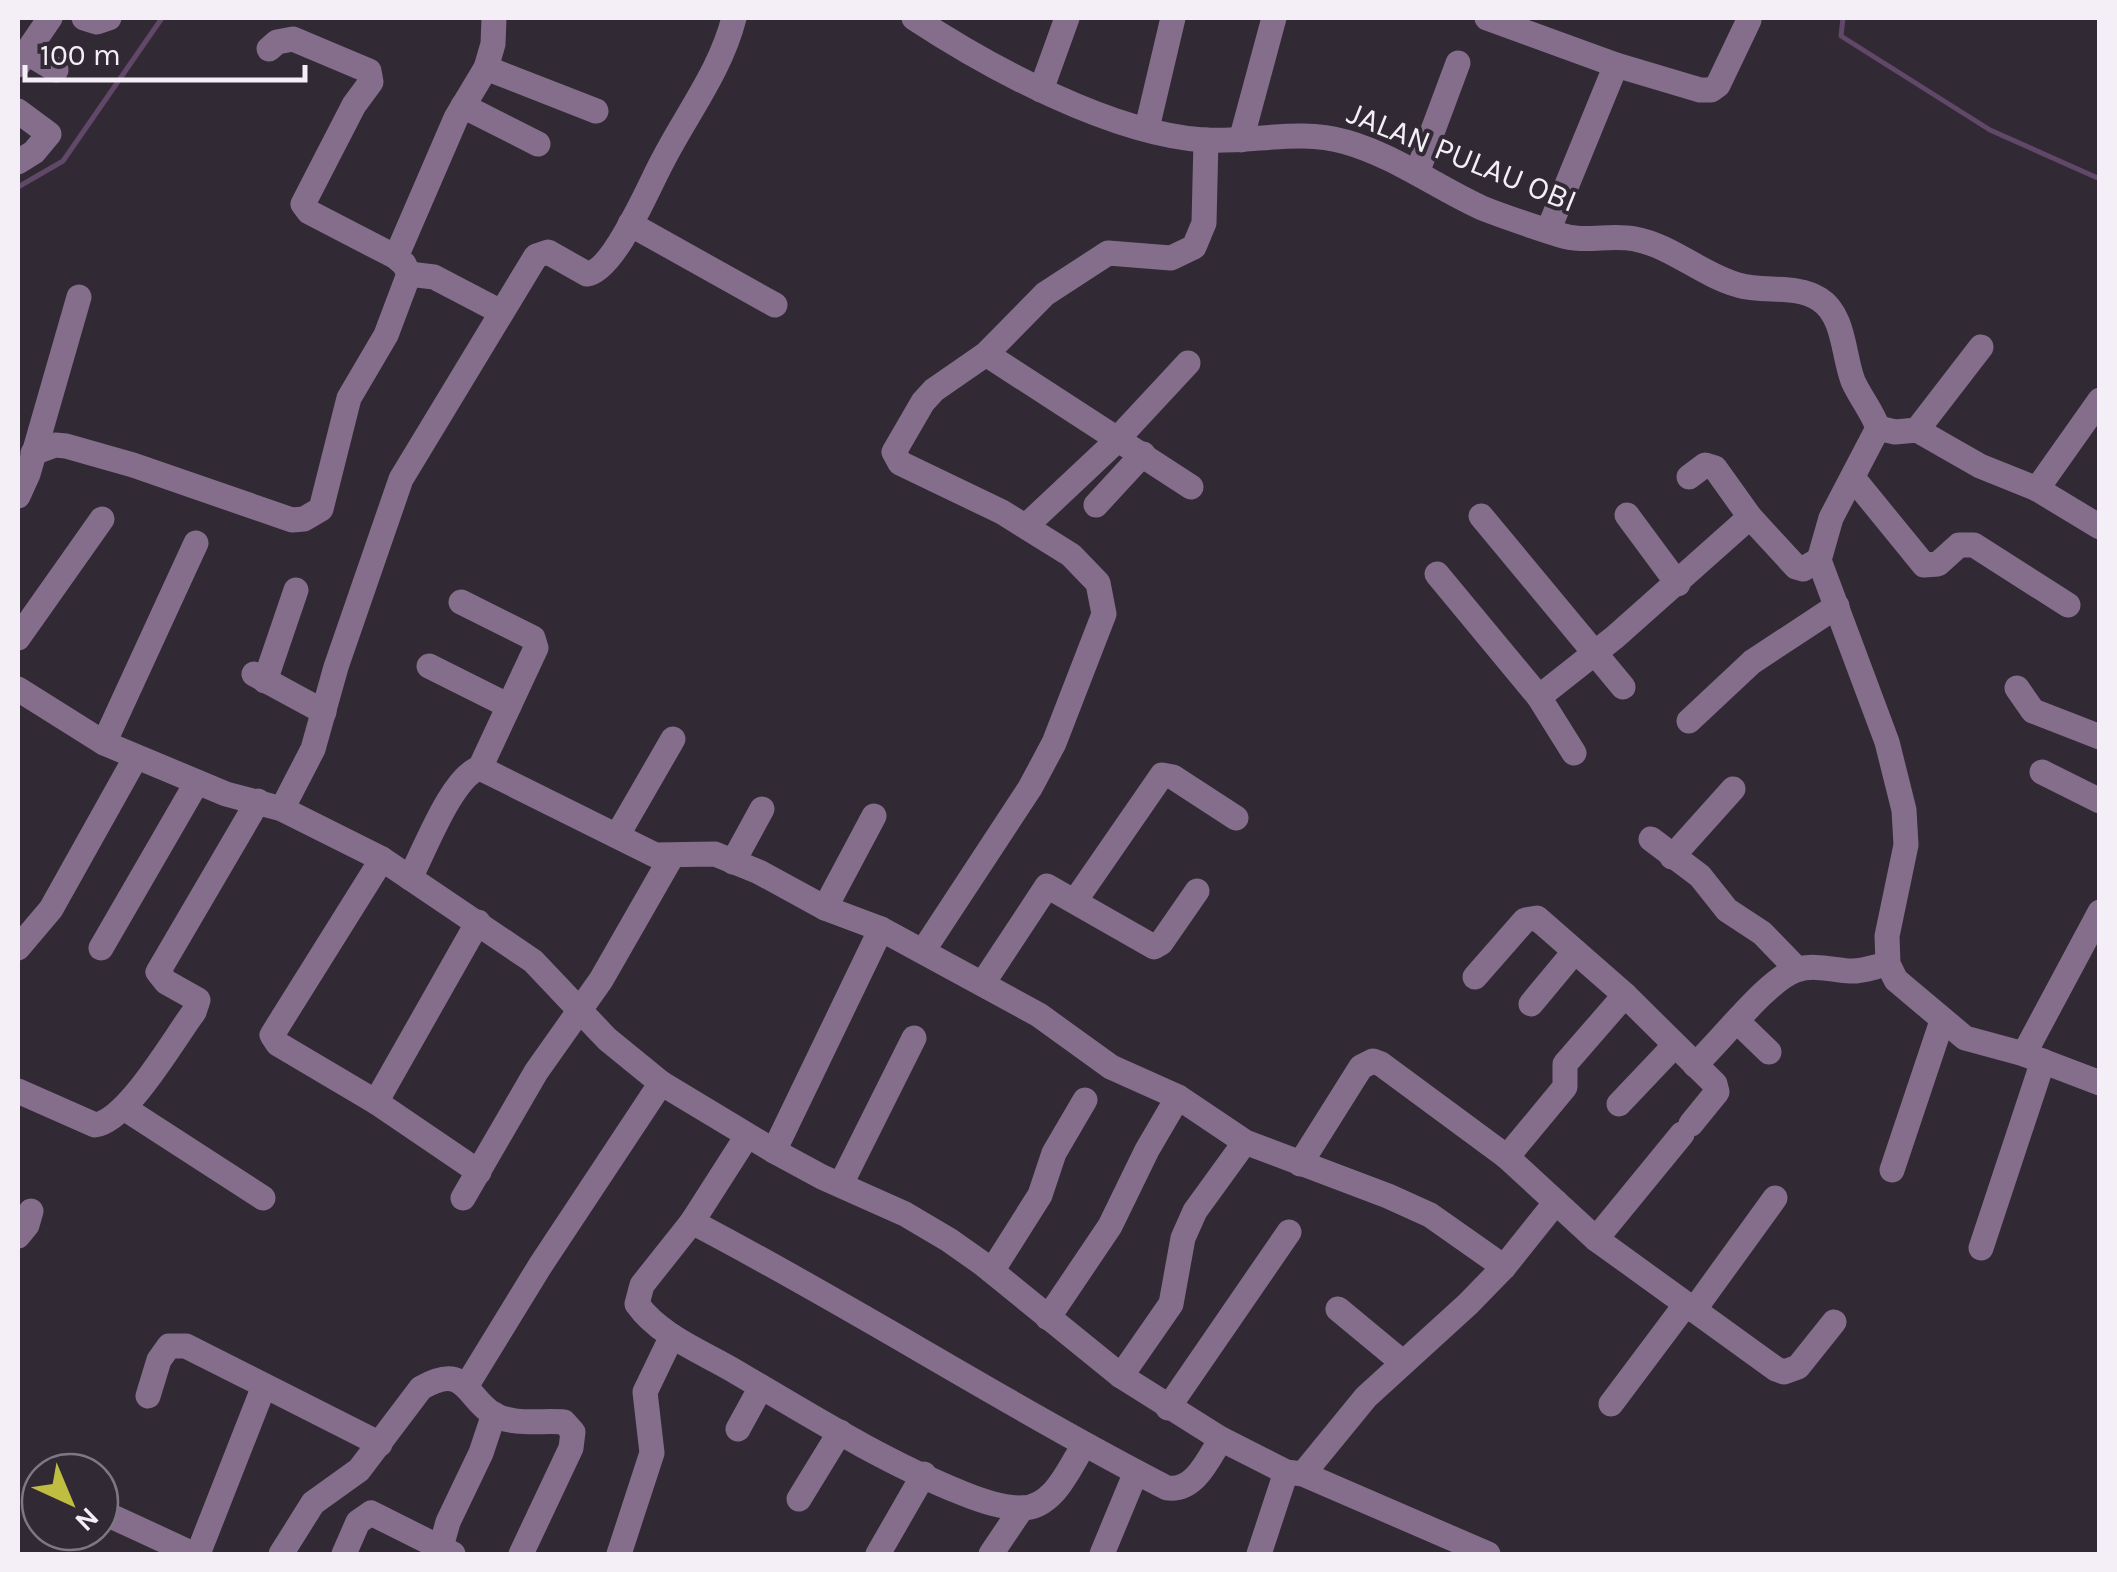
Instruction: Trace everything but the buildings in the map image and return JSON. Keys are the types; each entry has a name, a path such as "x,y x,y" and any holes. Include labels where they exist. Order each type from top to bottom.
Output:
{"street":[{"path":"50,18 22,58 56,70"},
{"path":"84,18 97,22 109,18"},
{"path":"33,453 55,445 66,446 292,520 304,519 321,509 348,398 386,335 402,266 464,106 486,68 494,18"},
{"path":"18,1091 95,1125 104,1124 124,1108 194,1012 198,1000 166,982 158,972 270,805 313,749 401,479 536,256 548,252 581,272 593,274 630,224 663,158 707,87 734,18"},
{"name":"JALAN PULAU OBI","path":"914,18 1021,82 1148,128 1206,140 1327,137 1368,149 1482,208 1548,231 1584,240 1638,239 1724,281 1750,289 1797,292 1818,298 1834,318 1853,382 1878,428"},
{"path":"1040,90 1067,18"},
{"path":"1148,128 1173,18"},
{"path":"1240,140 1274,18"},
{"path":"1488,18 1616,65 1700,90 1711,90 1724,75 1749,20"},
{"path":"269,50 277,42 293,39 369,71 371,82 354,105 302,204 309,212 402,266 434,277 502,312"},
{"path":"1417,173 1458,63"},
{"path":"1548,231 1616,65"},
{"path":"486,68 596,111"},
{"path":"464,106 538,144"},
{"path":"18,110 49,134 34,152 18,162"},
{"path":"923,951 1054,744 1101,627 1102,591 1091,572 1026,526 900,463 895,458 898,442 934,390 986,354 1044,294 1101,256 1117,252 1170,258 1194,247 1204,223 1206,140"},
{"path":"630,224 775,305"},
{"path":"18,496 28,474 80,297"},
{"path":"1916,430 1981,348"},
{"path":"986,354 1191,487"},
{"path":"1026,526 1118,438 1188,362"},
{"path":"2037,489 2100,400"},
{"path":"2098,1080 1974,1042 1942,1021 1896,980 1888,964 1888,936 1906,845 1904,810 1887,742 1819,560 1831,518 1878,428 1895,432 1916,430 1980,466 2037,489 2100,526"},
{"path":"1096,504 1142,454"},
{"path":"1688,477 1705,465 1715,468 1750,517 1796,566 1803,569 1819,560"},
{"path":"1853,478 1924,565 1938,564 1959,545 1974,545 2068,605"},
{"path":"1627,515 1678,584"},
{"path":"1481,516 1623,687"},
{"path":"1539,697 1678,584 1750,517"},
{"path":"18,638 102,519"},
{"path":"104,743 196,543"},
{"path":"1437,574 1539,697 1574,753"},
{"path":"296,590 258,676 324,712"},
{"path":"410,878 455,790 467,774 480,768 536,642 461,602"},
{"path":"1690,721 1752,662 1836,606"},
{"path":"429,666 509,706"},
{"path":"2017,688 2033,711 2100,737"},
{"path":"18,689 104,743 197,782 270,805 382,859 534,961 607,1039 661,1083 774,1151 905,1214 992,1272 1120,1376 1168,1408 1221,1439 1294,1473 1488,1554"},
{"path":"617,836 673,739"},
{"path":"18,948 52,909 136,757"},
{"path":"480,768 655,855 715,854 759,872 825,908 881,930 1038,1015 1111,1067 1178,1097 1246,1142 1430,1215 1504,1267"},
{"path":"2042,772 2100,801"},
{"path":"1076,901 1162,775 1236,818"},
{"path":"101,948 197,782"},
{"path":"1672,857 1732,789"},
{"path":"733,862 762,809"},
{"path":"825,908 874,816"},
{"path":"1651,839 1700,876 1727,910 1762,933 1797,969"},
{"path":"463,1198 536,1072 601,980 672,856"},
{"path":"382,859 272,1035 278,1044 376,1102 480,1172"},
{"path":"983,984 1044,888 1050,886 1154,946 1162,944 1196,892"},
{"path":"1981,1248 2034,1058 2100,912"},
{"path":"1475,977 1530,917 1541,922 1625,995 1715,1084 1717,1092 1596,1239"},
{"path":"376,1102 478,922"},
{"path":"774,1151 881,930"},
{"path":"1531,1004 1575,951"},
{"path":"1695,1066 1767,988 1797,969 1832,967 1854,972 1888,964"},
{"path":"1506,1158 1564,1087 1565,1064 1625,995"},
{"path":"1892,1170 1942,1021"},
{"path":"1738,1022 1769,1052"},
{"path":"841,1184 914,1038"},
{"path":"1619,1104 1675,1044"},
{"path":"1300,1164 1361,1067 1372,1061 1506,1158 1596,1239 1784,1372 1798,1367 1834,1322"},
{"path":"467,1385 661,1083"},
{"path":"1048,1318 1110,1226 1178,1097"},
{"path":"992,1272 1040,1195 1054,1153 1086,1100"},
{"path":"124,1108 263,1198"},
{"path":"747,1136 692,1222 638,1294 637,1304 644,1313 672,1336 840,1432 963,1494 1022,1508 1034,1506 1056,1490 1084,1445"},
{"path":"1120,1376 1171,1304 1183,1238 1195,1211 1246,1142"},
{"path":"1610,1404 1775,1198"},
{"path":"1260,1554 1294,1473 1402,1362 1442,1330 1504,1267 1556,1202"},
{"path":"18,1236 32,1211"},
{"path":"692,1222 961,1371 1084,1445 1167,1488 1178,1490 1195,1478 1221,1439"},
{"path":"1168,1408 1288,1232"},
{"path":"1338,1310 1402,1362"},
{"path":"619,1554 652,1453 645,1392 672,1336"},
{"path":"148,1396 164,1352 169,1346 178,1345 380,1444"},
{"path":"281,1554 313,1503 348,1480 421,1388 451,1379 467,1385 494,1414 520,1420 564,1422 573,1432 572,1448 521,1554"},
{"path":"120,1520 195,1554 264,1386"},
{"path":"738,1429 761,1387"},
{"path":"366,1513 377,1515 445,1553 448,1522 481,1453 494,1414"},
{"path":"799,1498 840,1432"},
{"path":"1102,1554 1136,1472"},
{"path":"878,1554 924,1474"},
{"path":"348,1480 366,1513"},
{"path":"991,1554 1022,1508"},
{"path":"344,1554 366,1513"}],"waterway":[{"path":"18,187 63,161 162,18"},
{"path":"1843,18 1841,36 1990,130 2100,179"}]}
